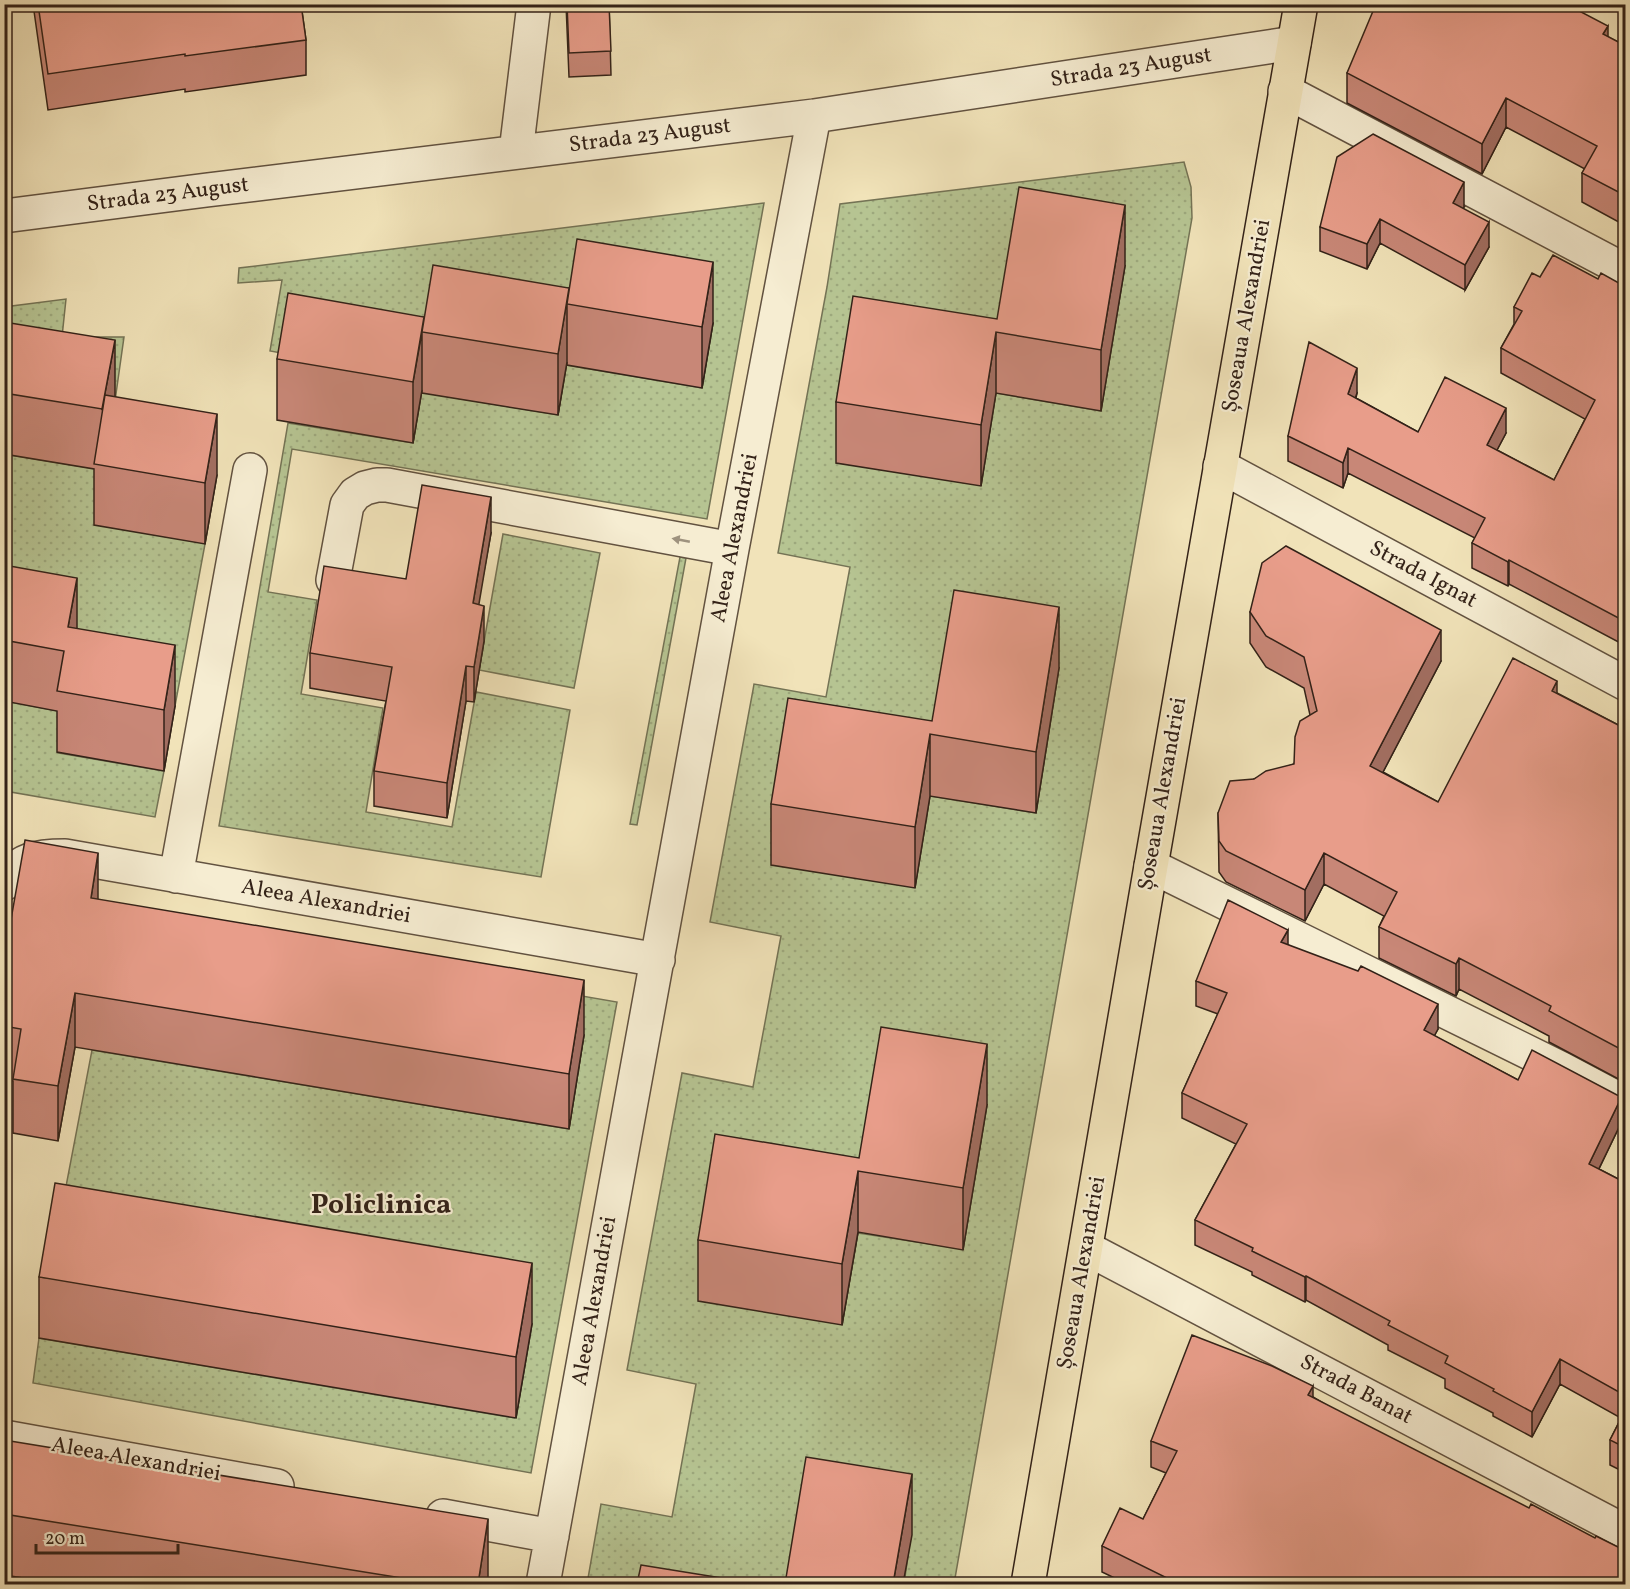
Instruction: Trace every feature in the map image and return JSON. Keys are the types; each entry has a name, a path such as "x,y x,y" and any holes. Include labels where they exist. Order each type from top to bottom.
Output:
{"main road":[{"name":"Șoseaua Alexandriei","path":"1028,1584 1301,4"}],"street":[{"path":"516,152 534,4"},
{"name":"Strada 23 August","path":"4,216 814,116 1294,43"},
{"path":"1285,91 1626,271"},
{"name":"Aleea Alexandriei","path":"543,1584 732,549 814,116"},
{"name":"Strada Ignat","path":"1220,466 1626,684"},
{"path":"176,876 250,470"},
{"path":"333,580 347,505 365,488 377,485 732,549"},
{"name":"Aleea Alexandriei","path":"4,884 18,866 31,859 65,856 658,960"},
{"path":"1151,866 1626,1103"},
{"name":"Strada Banat","path":"1086,1248 1626,1532"},
{"name":"Aleea Alexandriei","path":"4,1437 301,1490"},
{"path":"409,1510 552,1536"}],"green space":[{"path":"1184,162 1191,187 1192,218 954,1584 904,1584 911,1535 795,1584 587,1584 601,1504 672,1517 696,1384 627,1370 682,1073 753,1087 781,936 710,922 754,684 826,697 850,567 778,553 840,204","holes":["1019,249 1101,411 996,393","954,651 1036,813 930,796","881,1088 963,1249 858,1233 842,1325"]},
{"path":"764,203 707,519 292,449 268,592 317,600 301,694 383,708 366,812 452,827 476,692 570,710 541,877 219,826 288,423 413,443 421,392 558,415 566,365 702,388 713,323 353,366 270,351 282,280 238,283 239,268"},
{"path":"66,299 62,337 124,337 115,401 5,383 4,307"},
{"path":"4,454 103,470 205,544 175,706 5,626"},
{"path":"503,534 600,553 574,688 479,670"},
{"path":"680,557 686,558 637,825 630,824"},
{"path":"4,701 64,712 58,753 164,771 155,817 5,791"},
{"path":"465,976 617,1002 531,1473 33,1383 39,1338 515,1418 55,1244 92,1050 569,1129 584,1035"}],"building":[{"path":"38,4 301,4 306,40 185,56 185,54 48,74"},
{"path":"567,4 609,4 611,51 569,53"},
{"path":"1376,4 1551,4 1555,7 1556,4 1566,4 1608,26 1603,34 1626,46 1626,196 1582,173 1597,146 1506,98 1482,144 1347,73"},
{"path":"1373,134 1464,182 1453,203 1489,222 1465,265 1380,219 1367,244 1320,227 1337,157"},
{"path":"1019,187 1125,205 1101,350 996,332 981,425 836,402 853,296 997,319"},
{"path":"577,239 713,262 702,327 567,304"},
{"path":"1553,255 1598,279 1601,273 1626,287 1626,622 1472,543 1485,518 1348,448 1343,463 1288,436 1309,342 1357,368 1348,394 1418,432 1445,377 1506,408 1487,445 1554,480 1595,400 1501,348 1522,311 1514,307 1532,273 1540,277"},
{"path":"433,265 569,288 558,354 422,332"},
{"path":"288,293 424,317 413,382 277,359"},
{"path":"4,322 115,340 102,409 4,393"},
{"path":"105,395 217,414 205,483 94,464"},
{"path":"422,485 491,497 473,603 484,606 474,667 466,666 447,783 374,771 392,667 310,653 324,566 406,579"},
{"path":"1286,546 1441,630 1370,766 1438,802 1513,658 1557,681 1552,691 1626,729 1626,1052 1549,1011 1551,1006 1459,958 1456,964 1379,927 1397,892 1324,853 1305,890 1226,851 1219,841 1218,813 1230,781 1254,779 1266,771 1294,764 1295,737 1300,721 1317,711 1304,657 1266,636 1250,612 1262,563"},
{"path":"4,565 77,578 68,627 175,645 164,710 57,691 64,651 4,640"},
{"path":"954,590 1059,607 1036,752 930,734 915,827 771,804 788,698 932,721"},
{"path":"25,840 98,853 91,898 584,980 569,1074 75,993 58,1086 13,1079 21,1029 4,1026 4,959"},
{"path":"1228,900 1288,930 1281,942 1358,971 1361,966 1438,1004 1424,1030 1518,1080 1532,1050 1622,1096 1589,1164 1626,1183 1626,1396 1560,1359 1532,1412 1445,1363 1448,1356 1388,1325 1390,1321 1306,1276 1252,1251 1253,1248 1195,1220 1247,1124 1182,1093 1227,993 1196,981"},
{"path":"881,1027 987,1044 963,1188 858,1171 842,1264 698,1240 715,1134 859,1158"},
{"path":"55,1183 532,1263 516,1357 39,1277"},
{"path":"1192,1335 1272,1366 1313,1386 1308,1395 1529,1508 1531,1504 1595,1538 1596,1536 1626,1551 1626,1584 1179,1584 1102,1546 1120,1508 1143,1519 1177,1451 1151,1441"},
{"path":"1626,1409 1626,1448 1610,1440"},
{"path":"4,1440 488,1519 478,1584 439,1584 4,1514"},
{"path":"806,1457 912,1474 893,1584 785,1584"},
{"path":"641,1565 759,1584 637,1584"}],"district":[{"name":"Policlinica","path":"381,1205"}]}
